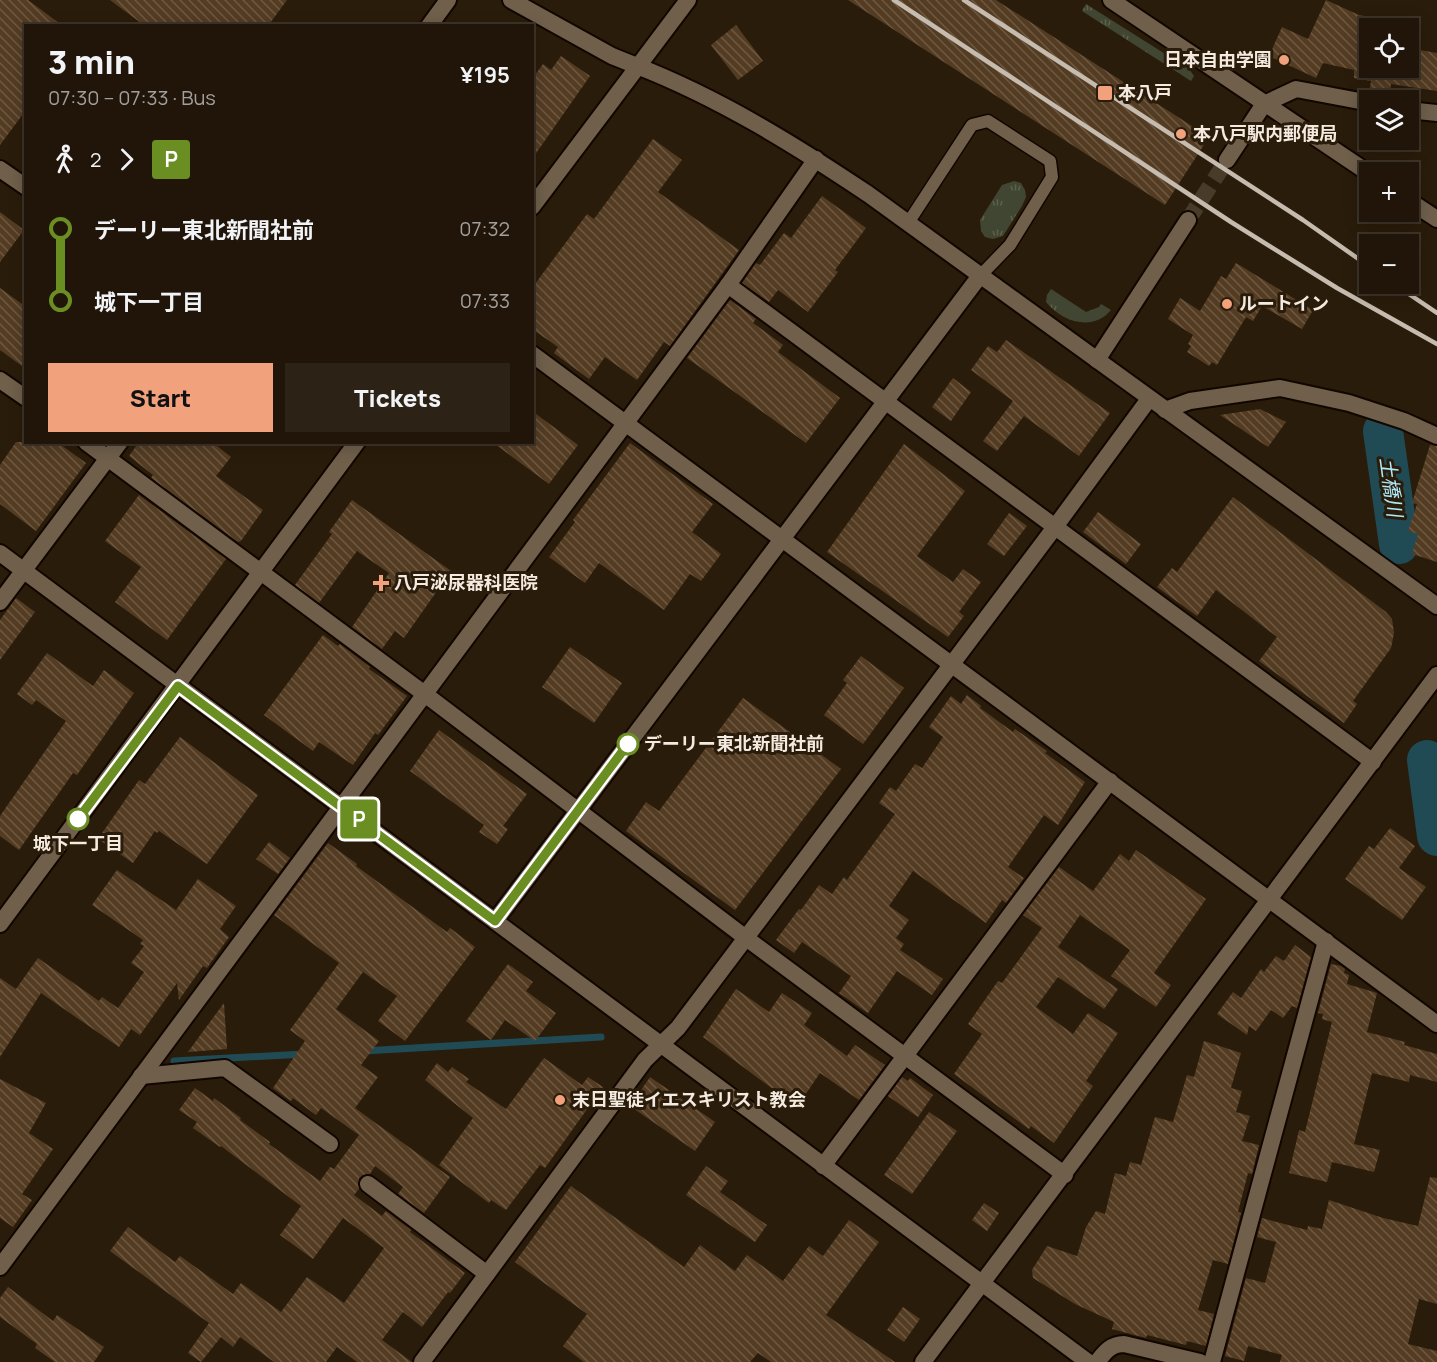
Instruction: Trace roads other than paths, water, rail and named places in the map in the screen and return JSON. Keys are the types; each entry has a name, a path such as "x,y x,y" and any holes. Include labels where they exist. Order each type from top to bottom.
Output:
{"street":[{"path":"430,24 448,0"},
{"path":"511,0 612,56 702,94 816,159 908,223 1437,606"},
{"path":"534,204 688,0"},
{"path":"1111,0 1359,167"},
{"path":"1227,160 1264,104 1296,89 1359,101"},
{"path":"1419,111 1437,113"},
{"path":"0,1267 728,285 816,159"},
{"path":"0,168 24,186"},
{"path":"1419,207 1437,219"},
{"path":"1097,360 1188,220"},
{"path":"495,921 980,277"},
{"path":"728,285 1373,762"},
{"path":"534,355 1437,1024"},
{"path":"0,380 24,397"},
{"path":"1165,410 1190,401 1280,388 1349,403 1404,421 1437,436"},
{"path":"422,1362 645,1060 678,1028 1149,399"},
{"path":"89,444 426,695 746,938 1065,1174"},
{"path":"0,602 119,444"},
{"path":"0,924 356,444"},
{"path":"0,553 1088,1362"},
{"path":"923,1362 1437,675"},
{"path":"823,1166 1110,781"},
{"path":"1212,1362 1326,941"},
{"path":"141,1076 225,1068 330,1144"},
{"path":"368,1184 487,1274"},
{"path":"1097,1362 1115,1344 1124,1344 1200,1362"}],"lane":[{"path":"908,223 972,125 988,120 1050,161 1052,177 1010,245 980,277"}],"waterway":[{"name":"土橋川","path":"1383,431 1399,544"},
{"name":"土橋川","path":"1427,760 1437,836"},
{"path":"364,1051 601,1037"},
{"path":"174,1061 305,1054"}],"tunnel":[{"path":"1188,220 1227,160"}],"railway":[{"path":"894,0 1231,222 1337,288 1437,344"},
{"path":"964,0 1303,220 1359,259"},
{"path":"1409,294 1437,313"}],"place":[{"name":"日本自由学園","path":"1284,60"},
{"name":"本八戸","path":"1105,93"},
{"name":"本八戸駅内郵便局","path":"1181,134"},
{"name":"ルートイン","path":"1227,304"},
{"name":"八戸泌尿器科医院","path":"381,583"},
{"name":"デーリー東北新聞社前","path":"628,744"},
{"name":"城下一丁目","path":"78,819"},
{"name":"末日聖徒イエスキリスト教会","path":"560,1100"}]}
